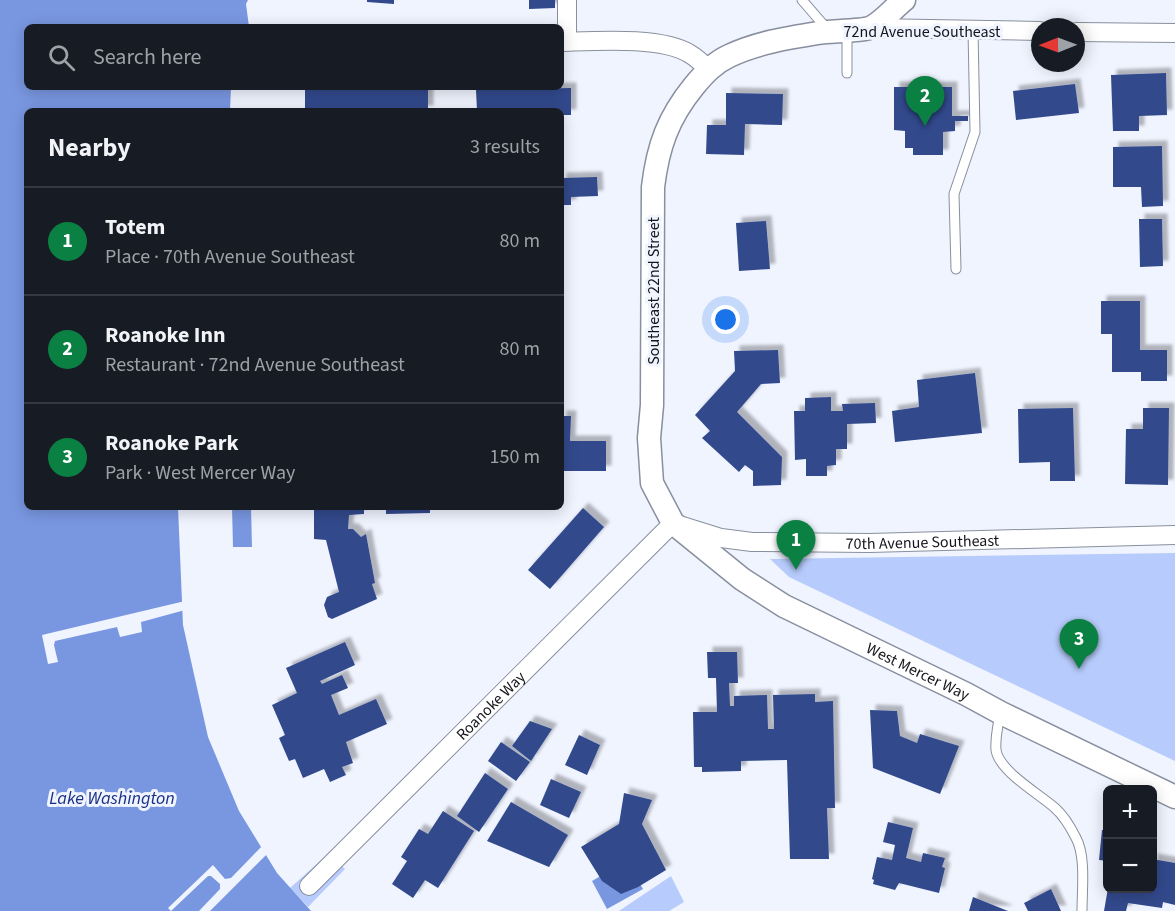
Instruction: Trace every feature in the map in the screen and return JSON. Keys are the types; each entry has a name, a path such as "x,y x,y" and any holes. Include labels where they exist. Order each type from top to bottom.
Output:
{"street":[{"path":"567,0 564,41 658,44 675,47 691,54 708,69"},
{"path":"871,28 903,0"},
{"name":"72nd Avenue Southeast","path":"708,69 726,57 748,48 783,39 838,31 871,28 1031,31"},
{"path":"1085,32 1175,33"},
{"name":"Southeast 22nd Street","path":"673,523 652,483 650,464 653,187 657,158 666,129 680,103 708,69"},
{"name":"70th Avenue Southeast","path":"673,523 721,538 752,542 888,542 1175,535"},
{"name":"West Mercer Way","path":"673,523 742,579 784,606 1175,797"},
{"name":"Roanoke Way","path":"309,886 673,523"}],"lane":[{"path":"802,0 838,31 847,73"},
{"path":"956,269 954,194 975,132 973,30"},
{"path":"1000,713 996,732 996,752 1004,766 1057,809 1076,836 1082,869 1082,911"}],"shaded area":[{"path":"1175,553 1175,761 789,577 770,559"},
{"path":"329,853 345,869 308,907 290,888"},
{"path":"671,876 684,902 669,911 619,911"}],"water":[{"name":"Lake Washington","path":"0,0 248,0 246,4 249,24 24,24 24,90 231,90 230,108 24,108 24,510 178,510 183,625 208,737 239,811 277,873 311,911 0,911"},
{"path":"232,510 251,510 252,547 233,547"},
{"path":"626,861 643,889 607,909 592,881"}],"pier":[{"path":"185,601 185,610 141,622 142,632 120,637 117,627 55,641 58,662 48,664 42,635"},
{"path":"263,845 268,853 210,911 199,911 220,889 220,884 211,876 208,876 171,911 168,908 213,865 225,879 231,878"}],"building":[{"path":"367,0 394,0 394,4 367,2"},
{"path":"529,0 555,0 555,8 529,9"},
{"path":"1166,73 1167,115 1139,116 1139,131 1113,131 1111,75"},
{"path":"1075,84 1079,113 1016,120 1013,91"},
{"path":"894,87 952,87 952,116 968,116 968,121 955,121 955,131 943,132 943,155 913,155 913,148 905,148 905,131 894,130"},
{"path":"571,88 571,115 564,115 564,108 477,108 476,90 564,90"},
{"path":"305,90 428,90 428,108 305,108"},
{"path":"726,93 783,94 782,125 745,124 744,155 706,154 707,125 726,125"},
{"path":"1162,146 1163,206 1142,207 1141,187 1113,187 1113,147"},
{"path":"597,177 598,196 571,197 571,205 564,205 564,178"},
{"path":"1139,219 1162,219 1163,266 1140,267"},
{"path":"766,221 770,269 739,271 736,223"},
{"path":"1101,301 1140,301 1140,350 1167,350 1167,381 1141,381 1141,372 1112,372 1112,334 1101,334"},
{"path":"778,350 780,383 761,384 737,412 782,457 781,485 753,486 753,471 745,465 739,472 702,438 710,431 695,415 735,371 734,351"},
{"path":"975,373 982,433 895,442 892,411 919,407 917,380"},
{"path":"831,397 831,411 843,411 842,404 875,403 876,423 847,424 847,449 836,449 836,465 827,466 827,476 806,476 806,459 795,460 794,411 805,411 805,398"},
{"path":"1073,408 1075,481 1050,481 1050,462 1019,463 1018,409"},
{"path":"1143,408 1169,408 1168,485 1125,484 1126,429 1143,429"},
{"path":"564,416 571,416 570,441 606,441 606,471 564,471"},
{"path":"583,508 604,527 550,589 528,570"},
{"path":"314,510 364,510 364,514 349,515 348,529 353,529 361,537 366,534 375,583 372,584 377,599 332,619 328,617 324,605 327,597 339,592 326,540 314,539"},
{"path":"386,510 430,510 430,513 386,514"},
{"path":"345,642 355,665 320,681 322,684 342,675 348,688 331,695 339,715 376,699 387,724 346,742 353,763 342,767 346,775 330,782 324,769 303,778 295,759 289,761 279,738 285,735 272,705 297,693 286,668"},
{"path":"707,652 737,652 738,683 729,683 730,706 734,706 734,696 767,695 768,729 774,729 773,695 815,694 815,702 833,701 835,808 827,808 829,859 790,859 787,760 741,761 741,771 702,772 702,767 694,767 693,712 717,712 716,678 708,678"},
{"path":"870,710 897,711 900,736 917,743 920,734 959,746 940,794 873,768"},
{"path":"530,721 552,729 531,761 512,746"},
{"path":"579,735 600,745 587,775 565,765"},
{"path":"501,742 530,762 516,781 488,761"},
{"path":"485,773 508,789 479,832 457,816"},
{"path":"551,779 581,792 569,818 540,805"},
{"path":"624,793 652,800 642,824 666,870 638,887 621,894 602,881 581,847 619,824"},
{"path":"511,802 568,835 549,867 487,841"},
{"path":"443,811 474,831 438,888 425,880 413,898 392,884 407,861 401,857 419,829 428,834"},
{"path":"888,822 913,828 906,858 921,862 923,853 945,858 939,893 899,883 895,890 873,884 877,857 892,860 895,845 883,842"},
{"path":"1102,830 1103,830 1103,860 1099,860"},
{"path":"1157,860 1175,863 1175,905 1163,902 1162,908 1128,903 1126,911 1104,911 1107,893 1157,893"},
{"path":"1051,889 1061,911 1028,911 1024,903"},
{"path":"973,897 1008,911 969,911"}],"place":[{"name":"Roanoke Inn","path":"925,126"},
{"name":"Totem","path":"796,570"},
{"name":"Roanoke Park","path":"1079,669"}]}
